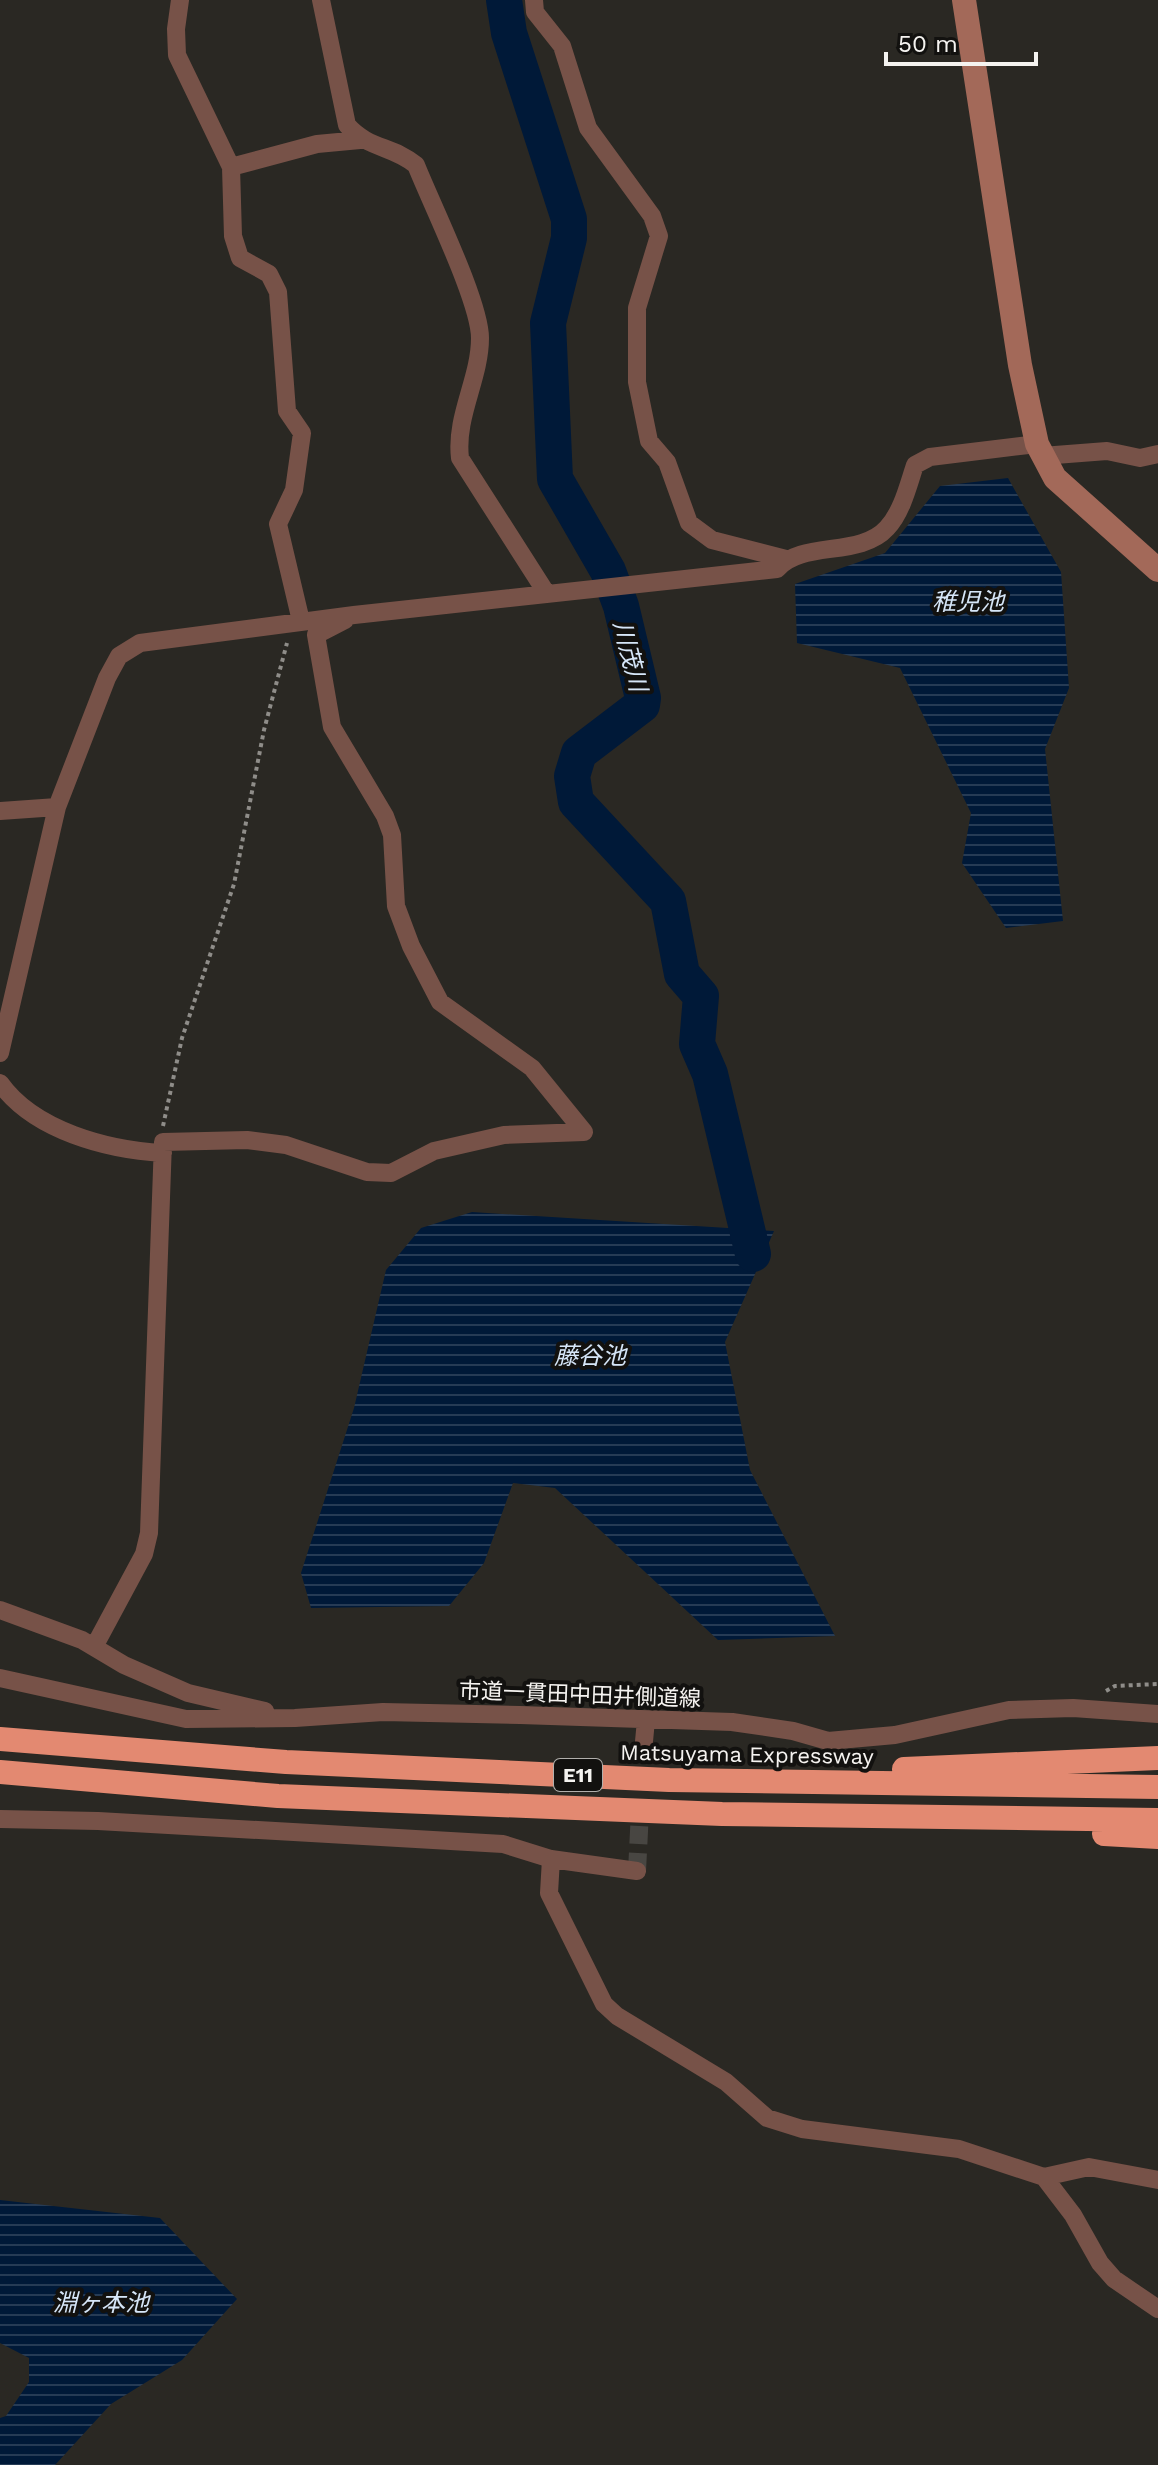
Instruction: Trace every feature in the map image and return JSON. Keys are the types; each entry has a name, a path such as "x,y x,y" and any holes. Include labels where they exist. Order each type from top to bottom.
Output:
{"highway":[{"name":"Matsuyama Expressway","path":"0,1739 286,1762 669,1780 1158,1787"},
{"path":"669,1780 1158,1758"},
{"name":"E11","path":"0,1772 278,1796 722,1814 1158,1820"},
{"path":"722,1814 1158,1837"}],"street":[{"path":"180,0 176,29 177,55 231,167 233,236 240,258 269,274 278,292 287,411 302,433 294,490 278,524 301,621"},
{"path":"321,0 347,125 360,140"},
{"path":"534,0 535,12 562,46 588,128 652,216 659,236 637,308 637,382 649,441 667,462 689,523 712,540 786,559 861,542 885,531 899,507 915,465 930,457 1039,450 1107,451 1140,458 1158,454"},
{"path":"964,0 1020,365 1039,450 1055,478 1158,570"},
{"path":"231,167 317,144 360,140 403,154 416,165 473,307 480,337 457,438 460,458 547,594"},
{"path":"0,1053 57,807 119,656 140,643 301,621 777,569 786,559"},
{"path":"0,1083 6,1092 53,1125 82,1138 123,1150 247,1140 286,1145 367,1172 391,1173 434,1151 504,1135 584,1132 532,1068 440,1002 411,946 396,906 392,835 385,816 332,727 316,635 354,615"},
{"path":"0,811 57,807"},
{"path":"94,1647 144,1554 149,1533 163,1147"},
{"path":"0,1610 94,1647 124,1665 188,1693 295,1718"},
{"name":"市道一貫田中田井側道線","path":"0,1678 186,1719 295,1718 383,1712 732,1722 793,1731 828,1741 895,1735 1009,1710 1073,1708 1158,1714"},
{"path":"643,1752 646,1720"},
{"path":"0,1819 98,1821 503,1844 551,1859 637,1871"},
{"path":"551,1859 549,1893 604,2004 617,2016 726,2082 767,2118 802,2129 959,2149 1044,2177 1089,2167 1158,2180"},
{"path":"1044,2177 1073,2215 1100,2263 1114,2279 1158,2309"}],"path":[{"path":"163,1147 161,1133 182,1038 234,884 264,730 289,637 316,635"}],"water":[{"name":"稚児池","path":"1008,478 1061,572 1069,688 1045,749 1063,921 1006,928 962,863 971,813 900,668 797,643 795,584 885,553 940,486"},
{"name":"藤谷池","path":"472,1212 774,1231 725,1342 750,1470 835,1636 718,1640 555,1488 513,1483 484,1563 449,1606 311,1608 301,1573 354,1408 386,1270 421,1228"},
{"name":"淵ヶ本池","path":"0,2200 160,2218 237,2299 182,2360 111,2404 55,2465 0,2465 0,2418 6,2416 29,2382 29,2358 0,2343"}],"waterway":[{"name":"川茂川","path":"504,0 509,33 569,219 569,238 548,323 555,479 608,571 621,606 643,698 642,705 579,753 572,776 576,802 668,901 682,974 701,996 697,1044 710,1074 753,1254"}],"tunnel":[{"path":"637,1871 643,1752"}]}
